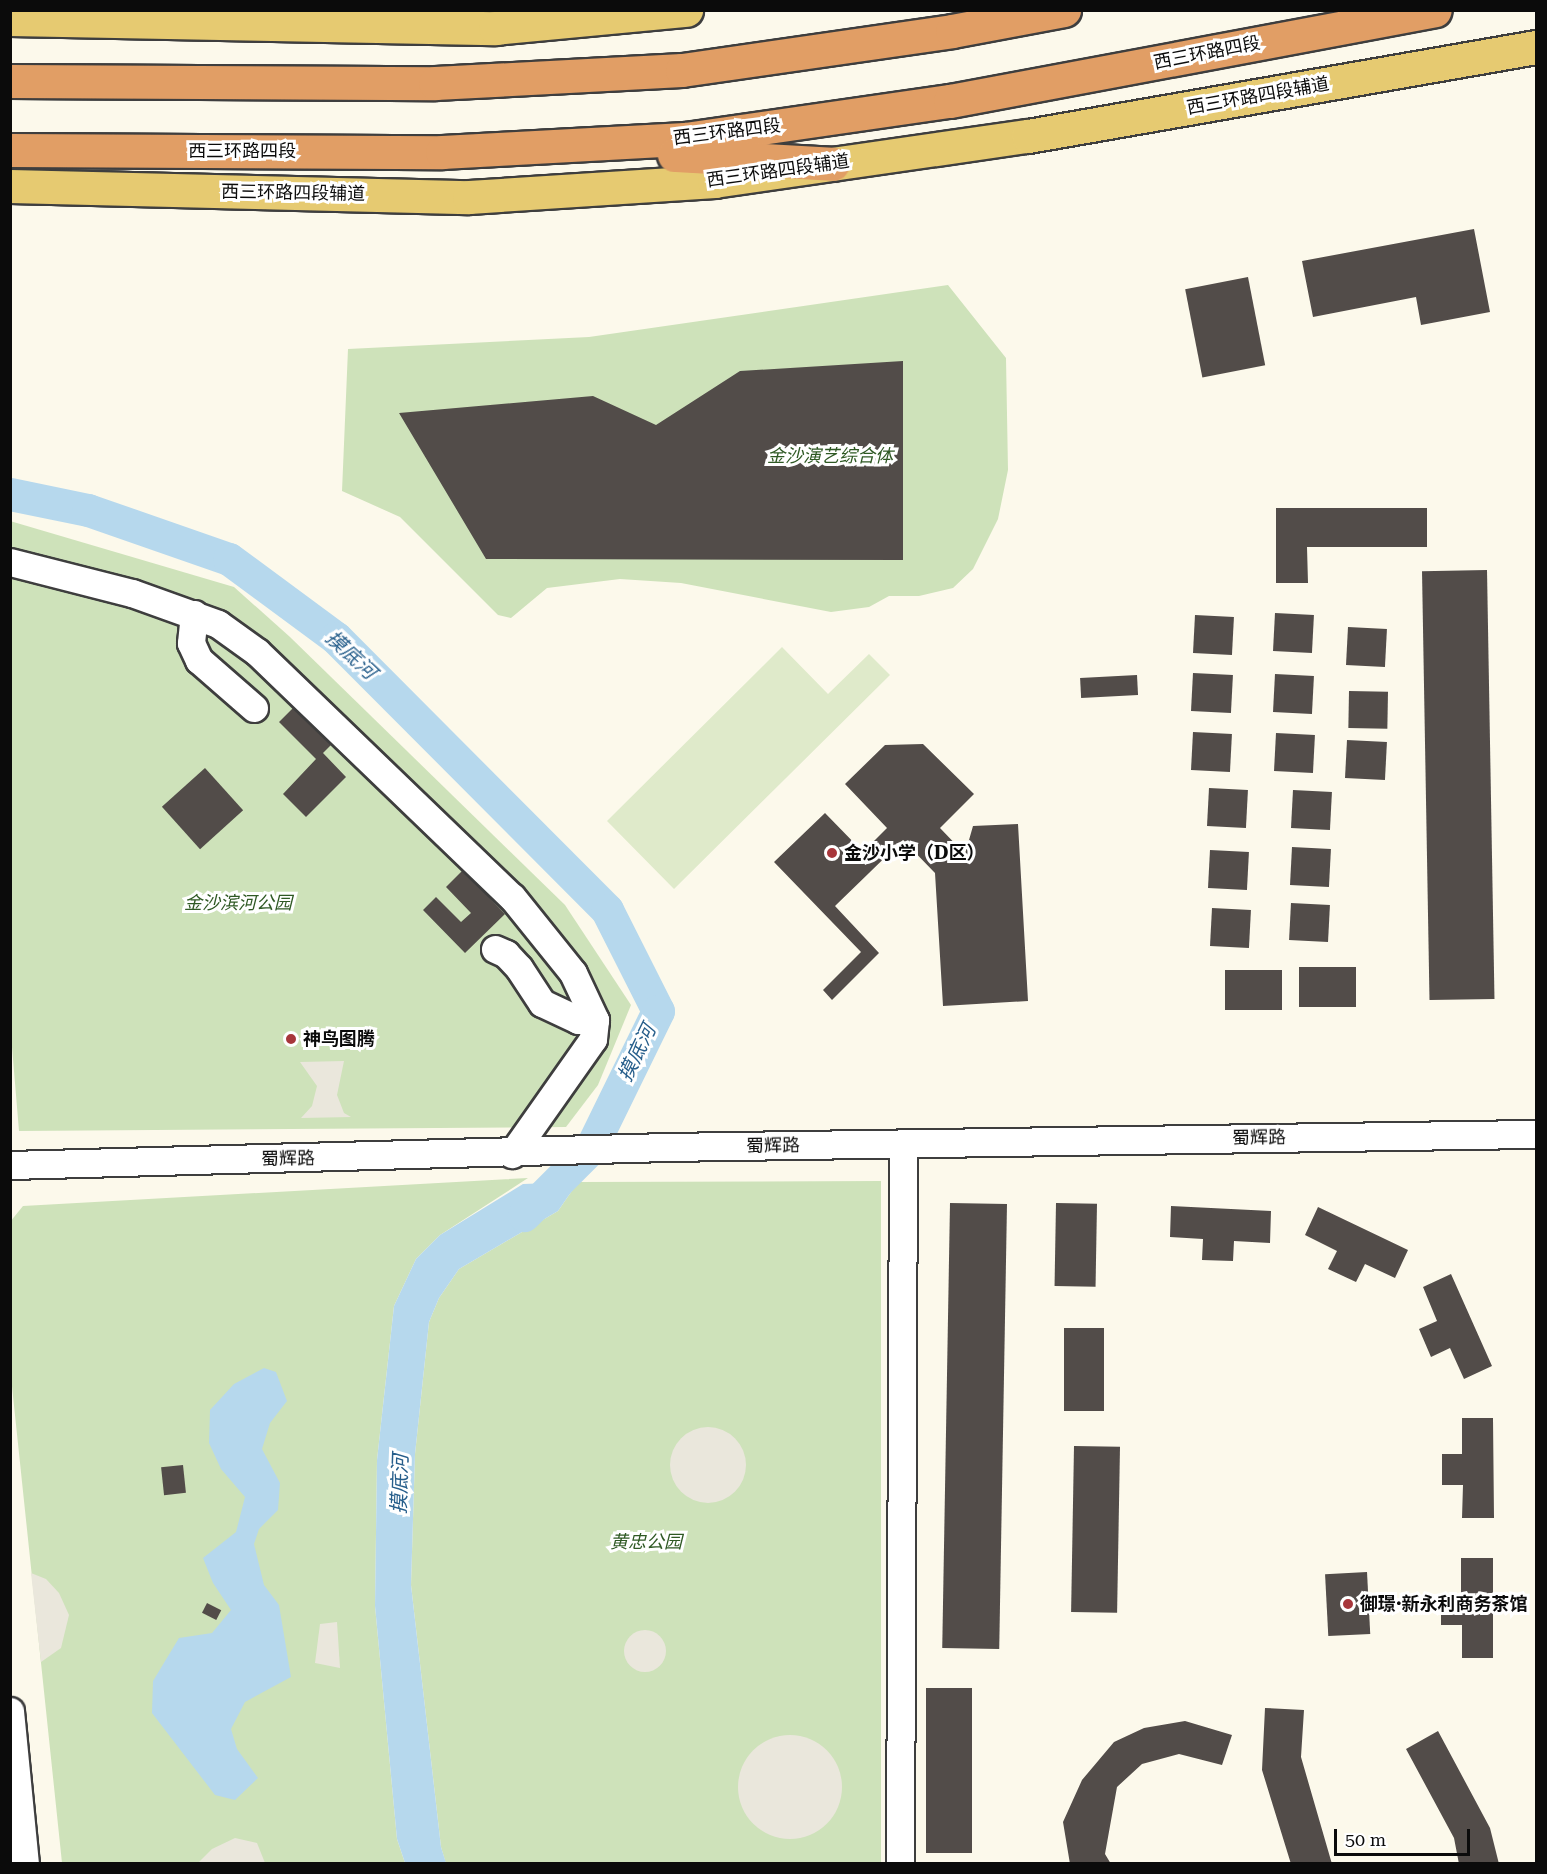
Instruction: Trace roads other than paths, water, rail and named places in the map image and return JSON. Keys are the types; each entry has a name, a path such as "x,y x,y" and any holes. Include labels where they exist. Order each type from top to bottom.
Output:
{"highway":[{"path":"10,81 435,84 682,70 952,31 1064,10"},
{"name":"西三环路四段","path":"10,150 441,152 685,139 950,101 1435,10"},
{"path":"534,147 833,164"}],"main road":[{"path":"10,20 495,28 686,10"},
{"name":"西三环路四段辅道","path":"10,186 469,197 714,181 1028,136 1536,47"}],"street":[{"path":"10,562 194,614 218,624 257,652 512,897 573,974 595,1020 593,1039 512,1154"},
{"path":"194,614 191,643 199,660 254,708"},
{"path":"495,949 506,954 519,968 542,1004 578,1020 595,1020"},
{"name":"蜀辉路","path":"10,1165 903,1143 1536,1134"},
{"path":"900,1863 903,1143"},
{"path":"10,1711 25,1863"}],"water":[{"path":"578,1182 558,1211 459,1269 439,1298 429,1322 415,1454 411,1585 441,1847 446,1863 405,1863 397,1839 375,1606 377,1460 394,1306 416,1259 440,1235 523,1184"},
{"path":"264,1368 276,1372 287,1401 270,1423 262,1449 280,1483 278,1510 259,1529 254,1544 264,1585 279,1605 291,1677 245,1702 231,1729 237,1749 258,1778 235,1800 215,1795 152,1713 153,1681 179,1638 212,1633 231,1610 213,1583 203,1558 236,1532 245,1497 221,1469 209,1443 210,1410 234,1384"}],"waterway":[{"name":"摸底河","path":"10,494 88,510 229,559 336,638 607,910 658,1011 591,1148 524,1215"}],"place":[{"name":"金沙小学（D区）","path":"832,853"},
{"name":"神鸟图腾","path":"291,1039"},
{"name":"御璟·新永利商务茶馆","path":"1348,1604"}],"park label":[{"name":"金沙演艺综合体","path":"830,456"},
{"name":"金沙滨河公园","path":"238,903"},
{"name":"黄忠公园","path":"646,1542"}]}
